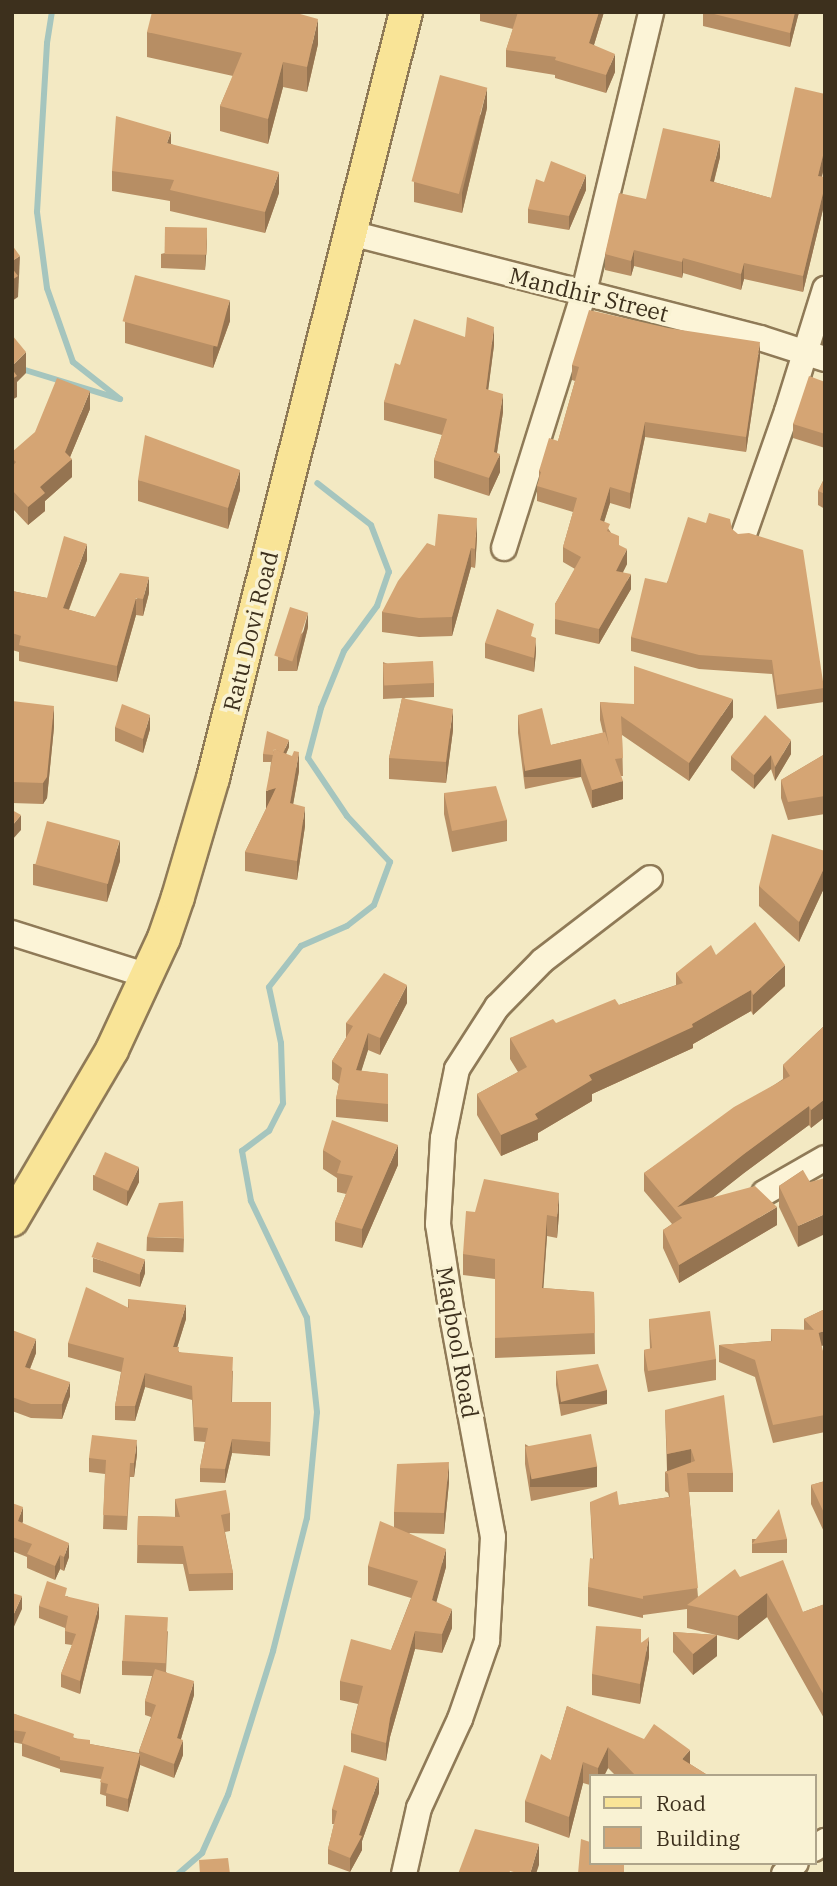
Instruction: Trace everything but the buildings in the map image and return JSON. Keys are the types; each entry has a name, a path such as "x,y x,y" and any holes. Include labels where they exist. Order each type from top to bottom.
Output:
{"main road":[{"name":"Ratu Dovi Road","path":"12,1220 111,1050 178,897 213,778 406,12"}],"street":[{"path":"503,548 584,292 651,12"},
{"name":"Mandhir Street","path":"351,233 584,292 815,356"},
{"path":"744,534 815,356 825,289"},
{"name":"Maqbool Road","path":"404,1874 419,1808 460,1719 487,1641 488,1628 493,1537 453,1321 438,1223 443,1138 457,1069 496,1007 542,961 650,878"},
{"path":"12,933 145,975"},
{"path":"764,1193 825,1158"}],"waterway":[{"path":"12,366 120,399 73,362 47,288 37,212 47,43 52,12"},
{"path":"178,1874 202,1853 228,1795 273,1651 307,1518 317,1412 307,1318 251,1201 242,1151 269,1131 283,1103 281,1043 269,987 301,946 347,926 374,905 390,862 347,816 308,758 321,708 344,651 377,606 389,572 371,525 317,483"}]}
